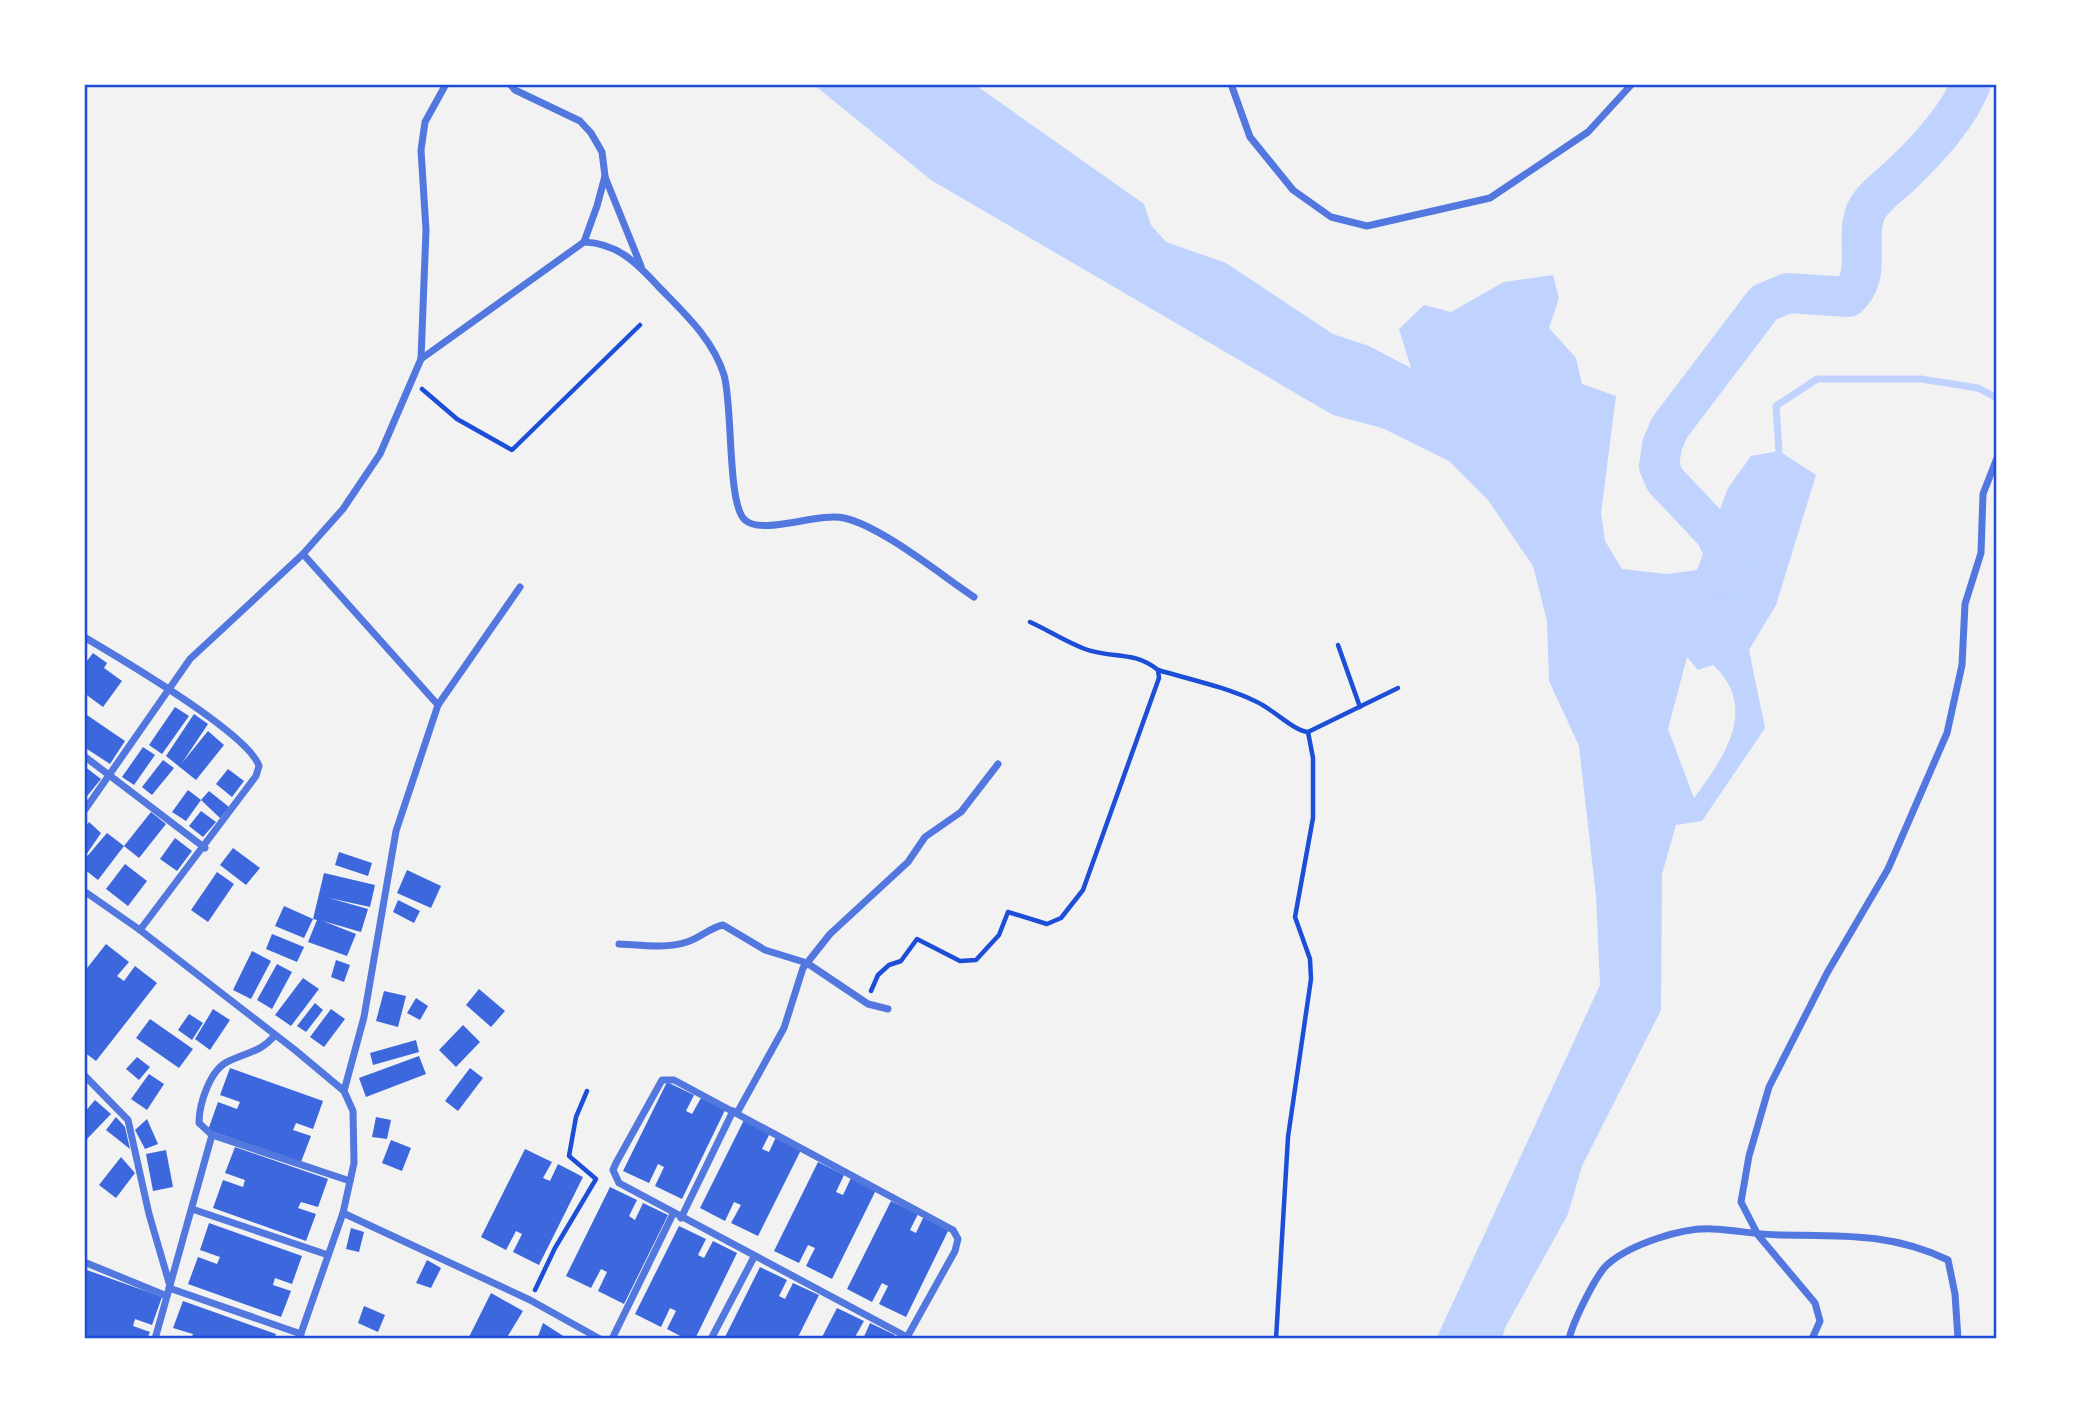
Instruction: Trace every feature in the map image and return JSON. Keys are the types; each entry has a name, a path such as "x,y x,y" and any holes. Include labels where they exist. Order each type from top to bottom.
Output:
{"street":[{"path":"84,811 190,659 303,554 365,480 380,454 421,359 426,230 421,150 425,122 446,84"},
{"path":"510,84 515,90 580,121 602,152 605,176 642,270"},
{"path":"1231,84 1250,137 1293,190 1331,217 1367,226 1490,198 1588,132 1632,84"},
{"path":"584,242 605,176"},
{"path":"421,359 584,242 604,242 619,250 642,270 708,341 723,373 732,426 734,488 737,507 745,520 757,526 770,526 786,521 842,517 869,527 974,597"},
{"path":"1812,1339 1820,1321 1815,1303 1758,1235 1741,1202 1769,1087 1840,949 1888,869 1947,733 1962,665 1965,604 1981,552 1983,494 1997,458"},
{"path":"303,554 438,705"},
{"path":"344,1091 364,1017 396,831 438,705 520,587"},
{"path":"84,636 170,689 248,750 260,766 256,776 205,848 140,929"},
{"path":"84,756 205,848"},
{"path":"612,1339 677,1216 784,1028 807,962 830,934 908,862 925,837 961,812 998,764"},
{"path":"84,891 140,929 344,1091 353,1111 355,1131 350,1181 343,1213 300,1336 84,1262"},
{"path":"619,944 657,946 688,942 710,928 723,925 765,950 807,962 864,1002 888,1010"},
{"path":"275,1035 262,1049 227,1061 214,1074 198,1119 202,1127 212,1135 350,1181"},
{"path":"84,1076 128,1121 168,1290"},
{"path":"662,1080 674,1080 735,1112 953,1230 958,1240 955,1251 906,1338 619,1184 613,1170 662,1080"},
{"path":"155,1339 212,1135"},
{"path":"192,1209 328,1255"},
{"path":"343,1213 530,1300 600,1339"},
{"path":"1569,1339 1607,1264 1660,1237 1710,1228 1758,1235 1877,1236 1920,1246 1948,1260 1955,1294 1958,1339"},
{"path":"711,1339 754,1257"}],"path":[{"path":"407,388 428,391 457,419 512,450 640,325"},
{"path":"1030,622 1083,649 1109,655 1132,655 1158,670 1228,689 1281,715 1298,731 1308,732 1398,688"},
{"path":"1338,645 1360,707"},
{"path":"864,1002 878,975 889,965 901,961 917,939 952,958 976,960 999,935 1008,912 1047,924 1061,918 1083,890 1159,678 1158,670"},
{"path":"1276,1339 1288,1137 1311,979 1310,959 1295,917 1313,818 1313,758 1308,732"},
{"path":"530,1300 555,1248 596,1179 569,1156 576,1118 587,1091"}],"water":[{"path":"813,84 974,84 1144,204 1151,225 1166,242 1226,263 1333,334 1369,346 1411,368 1399,329 1424,305 1451,312 1504,282 1553,275 1559,298 1549,328 1576,358 1582,384 1616,396 1601,513 1605,541 1622,569 1667,574 1697,570 1728,488 1751,456 1779,451 1816,475 1776,605 1749,650 1765,728 1702,821 1676,825 1662,874 1661,1010 1582,1166 1568,1214 1505,1328 1502,1339 1436,1339 1600,985 1596,896 1579,746 1549,681 1547,621 1533,566 1488,500 1449,461 1382,428 1333,415 931,180","holes":["1687,657 1698,670 1713,665 1727,681 1734,698 1735,716 1725,750 1694,798 1668,729"]}],"building":[{"path":"93,653 107,663 104,668 122,681 103,707 84,693 84,665"},
{"path":"175,707 189,716 162,754 149,745"},
{"path":"84,713 125,741 110,764 84,747"},
{"path":"194,714 208,724 182,763 208,731 224,745 196,780 166,756"},
{"path":"143,747 155,755 134,785 122,777"},
{"path":"163,760 174,768 152,795 142,787"},
{"path":"84,766 101,779 84,800"},
{"path":"228,769 244,781 232,797 216,784"},
{"path":"188,790 201,800 186,821 172,812"},
{"path":"209,791 229,807 220,818 201,800"},
{"path":"201,811 216,822 203,837 189,826"},
{"path":"151,812 166,824 139,858 124,846"},
{"path":"89,822 101,833 84,858 84,828"},
{"path":"107,833 124,846 98,880 84,869 84,860"},
{"path":"175,838 192,851 177,871 160,859"},
{"path":"233,848 260,868 246,885 220,865"},
{"path":"339,852 372,863 368,876 335,865"},
{"path":"125,864 147,881 128,906 106,889"},
{"path":"407,870 441,886 431,908 397,893"},
{"path":"217,872 234,884 208,922 191,910"},
{"path":"324,873 375,885 370,907 329,898 368,909 361,932 323,921 356,934 347,956 308,942 317,920 313,919"},
{"path":"398,900 420,911 414,923 393,912"},
{"path":"284,906 313,919 304,938 275,926"},
{"path":"272,934 304,947 297,962 266,949"},
{"path":"106,944 129,962 117,976 124,981 135,966 157,983 96,1061 84,1052 84,972"},
{"path":"252,951 271,961 251,999 233,990"},
{"path":"336,960 350,965 344,982 331,977"},
{"path":"277,964 292,972 272,1009 257,1000"},
{"path":"303,978 319,989 291,1026 275,1015"},
{"path":"479,989 505,1011 491,1027 466,1005"},
{"path":"384,991 406,996 398,1027 376,1021"},
{"path":"416,998 428,1006 420,1020 407,1013"},
{"path":"315,1003 323,1010 306,1032 297,1026"},
{"path":"213,1009 230,1020 210,1050 195,1039"},
{"path":"331,1009 345,1019 324,1047 310,1037"},
{"path":"189,1014 203,1023 192,1040 178,1030"},
{"path":"150,1019 193,1049 179,1068 136,1038"},
{"path":"463,1025 480,1042 456,1067 439,1050"},
{"path":"416,1040 419,1052 373,1065 370,1053"},
{"path":"419,1056 426,1074 366,1097 359,1078"},
{"path":"137,1057 150,1067 139,1080 126,1069"},
{"path":"230,1068 323,1101 313,1129 296,1123 293,1130 311,1136 301,1162 208,1130 218,1102 237,1109 240,1102 220,1095"},
{"path":"470,1068 483,1078 458,1111 445,1101"},
{"path":"149,1074 164,1084 147,1110 131,1099"},
{"path":"667,1082 694,1095 686,1111 692,1114 701,1098 725,1110 682,1199 655,1186 664,1167 658,1164 649,1183 623,1171"},
{"path":"95,1100 111,1114 87,1139 84,1136 84,1113"},
{"path":"116,1117 125,1127 130,1149 106,1130"},
{"path":"376,1117 391,1120 387,1139 372,1137"},
{"path":"147,1119 158,1144 145,1149 135,1130"},
{"path":"744,1120 770,1133 762,1149 769,1152 777,1135 802,1148 758,1236 731,1223 741,1205 734,1202 725,1221 700,1208"},
{"path":"391,1140 411,1148 402,1171 382,1163"},
{"path":"235,1147 328,1179 318,1207 301,1202 298,1208 316,1214 306,1241 213,1208 223,1180 243,1187 245,1180 225,1173"},
{"path":"525,1149 552,1162 543,1178 550,1181 558,1164 583,1177 539,1265 513,1252 522,1234 516,1231 506,1250 481,1237"},
{"path":"166,1150 173,1187 153,1191 146,1154"},
{"path":"121,1157 135,1173 116,1198 99,1185"},
{"path":"818,1162 844,1175 836,1192 843,1195 851,1178 876,1190 832,1279 806,1266 815,1248 808,1245 799,1263 774,1251"},
{"path":"610,1187 637,1200 629,1216 635,1220 643,1203 668,1215 624,1304 598,1291 607,1272 601,1269 591,1288 566,1276"},
{"path":"891,1201 918,1214 910,1230 916,1233 924,1216 949,1229 906,1317 879,1304 888,1286 882,1283 872,1302 847,1289"},
{"path":"209,1223 302,1256 292,1284 275,1278 273,1285 291,1291 281,1317 188,1284 198,1257 217,1264 220,1257 200,1250"},
{"path":"679,1226 706,1239 698,1255 704,1258 713,1241 737,1253 695,1339 686,1339 667,1329 676,1311 670,1308 661,1327 635,1314"},
{"path":"351,1228 364,1232 359,1252 346,1249"},
{"path":"427,1260 441,1268 431,1288 416,1283"},
{"path":"760,1267 787,1280 779,1296 785,1299 793,1283 819,1295 797,1339 724,1339"},
{"path":"84,1269 162,1297 152,1325 135,1319 133,1326 150,1332 147,1339 84,1338"},
{"path":"491,1293 523,1311 506,1339 468,1339"},
{"path":"183,1301 276,1334 274,1339 191,1339 193,1334 173,1328"},
{"path":"364,1306 385,1315 378,1332 358,1323"},
{"path":"837,1308 864,1321 855,1337 860,1339 821,1339"},
{"path":"543,1323 568,1339 537,1339"},
{"path":"870,1323 895,1335 893,1339 863,1339"}],"waterway":[{"path":"1724,579 1725,553 1715,533 1665,480 1659,466 1662,445 1670,427 1764,303 1788,293 1848,297 1860,278 1866,211 1933,143 1959,108 1971,84"},
{"path":"1779,451 1776,406 1817,379 1921,379 1978,388 1997,398"}]}
